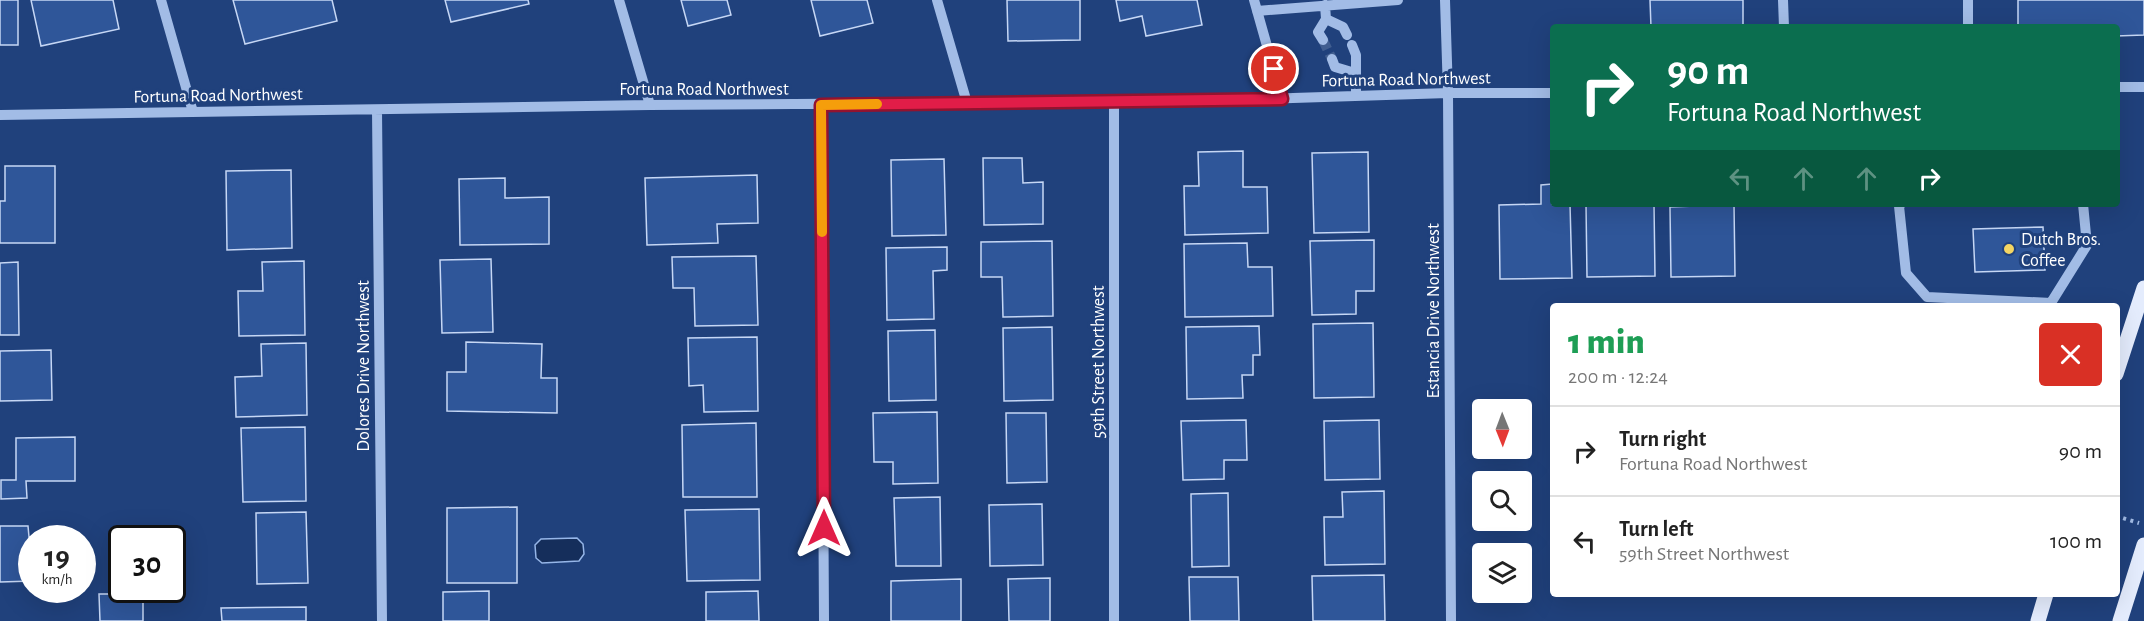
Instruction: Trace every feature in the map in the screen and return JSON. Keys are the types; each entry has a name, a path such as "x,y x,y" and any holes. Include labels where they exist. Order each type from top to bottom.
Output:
{"main road":[{"path":"2120,362 2144,288"},
{"path":"2120,621 2144,545"},
{"path":"2038,621 2045,597"}],"street":[{"path":"161,0 193,112"},
{"path":"619,0 650,105"},
{"path":"938,0 967,103"},
{"path":"1282,99 1255,6 1325,5 1398,0"},
{"name":"Estancia Drive Northwest","path":"1445,0 1448,93 1451,621"},
{"path":"1783,0 1784,24"},
{"path":"1968,0 1968,24"},
{"path":"1323,40 1318,32 1326,19 1325,5"},
{"path":"1326,19 1343,27 1356,55 1356,96"},
{"path":"1332,59 1335,67 1355,73"},
{"path":"2120,87 2144,87"},
{"name":"Fortuna Road Northwest","path":"0,115 650,105 1114,102 1448,93 1550,93"},
{"name":"59th Street Northwest","path":"1114,102 1114,621"},
{"path":"821,105 824,621"},
{"name":"Dolores Drive Northwest","path":"377,110 382,621"},
{"path":"1899,207 1906,273 1927,297 2032,303"},
{"path":"2051,303 2087,245 2083,207"}],"path":[{"path":"2120,517 2144,524"}],"water":[{"path":"577,538 583,544 584,554 579,561 542,563 536,558 535,545 541,539"}],"building":[{"path":"0,0 18,0 18,45 0,45"},
{"path":"31,0 113,0 119,29 41,46"},
{"path":"233,0 332,0 337,21 245,44"},
{"path":"445,0 528,0 529,4 451,22"},
{"path":"681,0 727,0 731,15 688,26"},
{"path":"811,0 867,0 873,23 820,36"},
{"path":"1007,0 1080,0 1080,40 1008,41"},
{"path":"1116,0 1197,0 1202,25 1146,36 1142,16 1120,21"},
{"path":"1650,0 1743,0 1743,24 1651,24"},
{"path":"2018,0 2144,0 2144,35 2120,36 2120,24 2018,24"},
{"path":"1243,151 1243,187 1267,187 1268,233 1185,235 1184,186 1199,186 1198,152"},
{"path":"1368,152 1369,232 1314,233 1312,153"},
{"path":"983,158 1022,158 1023,183 1043,182 1043,224 984,225"},
{"path":"944,159 946,235 892,236 891,160"},
{"path":"5,166 55,166 55,243 0,243 0,201 5,201"},
{"path":"291,170 292,248 227,250 226,171"},
{"path":"757,175 758,223 717,224 718,243 647,245 645,178"},
{"path":"505,178 505,198 549,197 549,244 460,245 459,179"},
{"path":"1550,184 1550,207 1570,207 1572,278 1500,279 1499,205 1541,204 1541,185"},
{"path":"1586,207 1654,207 1655,276 1587,277"},
{"path":"1670,207 1734,207 1735,276 1671,277"},
{"name":"Dutch Bros. Coffee","path":"2043,227 2045,270 1975,272 1973,229"},
{"path":"1374,240 1374,291 1356,291 1356,314 1312,315 1310,241"},
{"path":"1052,241 1053,316 1003,317 1002,277 981,277 981,242"},
{"path":"1247,243 1248,267 1272,267 1273,316 1185,317 1184,244"},
{"path":"947,247 947,270 933,271 934,319 887,320 886,248"},
{"path":"756,256 758,325 695,326 694,288 673,288 672,257"},
{"path":"491,259 493,332 442,333 440,260"},
{"path":"304,261 305,335 239,336 238,291 263,291 262,262"},
{"path":"18,262 19,335 0,335 0,263"},
{"path":"1373,323 1374,397 1314,398 1313,324"},
{"path":"1259,326 1260,355 1253,355 1253,375 1242,375 1243,398 1187,399 1186,327"},
{"path":"1052,327 1053,400 1004,401 1003,328"},
{"path":"935,330 936,400 889,401 888,331"},
{"path":"757,337 758,411 704,412 703,385 689,386 688,338"},
{"path":"466,342 542,344 541,378 557,378 557,413 447,411 447,372 466,372"},
{"path":"306,343 307,415 236,417 235,377 262,376 261,344"},
{"path":"51,350 52,400 0,401 0,351"},
{"path":"937,412 938,483 893,484 893,462 874,462 873,413"},
{"path":"1006,413 1046,413 1047,482 1007,483"},
{"path":"1246,420 1247,460 1224,460 1224,479 1183,480 1181,421"},
{"path":"1379,420 1380,479 1325,480 1324,421"},
{"path":"756,423 757,497 683,497 682,425"},
{"path":"305,427 306,501 243,502 241,428"},
{"path":"75,437 75,481 26,481 27,498 1,499 1,480 16,480 16,438"},
{"path":"1384,491 1385,564 1325,565 1324,517 1343,517 1342,492"},
{"path":"1228,493 1229,566 1192,567 1191,494"},
{"path":"940,497 941,566 896,566 894,498"},
{"path":"1042,504 1043,565 990,566 989,505"},
{"path":"517,507 517,583 447,583 447,508"},
{"path":"759,509 760,580 687,581 685,510"},
{"path":"306,512 308,583 257,584 256,513"},
{"path":"0,526 18,526 18,581 0,582"},
{"path":"1384,575 1385,621 1313,621 1312,576"},
{"path":"1189,577 1238,577 1239,621 1190,621"},
{"path":"1050,578 1050,621 1009,621 1008,579"},
{"path":"961,579 961,621 891,621 891,581"},
{"path":"489,591 489,621 443,621 443,592"},
{"path":"758,591 759,621 706,621 706,592"},
{"path":"99,594 108,594 108,603 143,603 143,621 100,621"},
{"path":"306,607 306,621 222,621 221,608"}],"tunnel":[{"path":"1323,40 1332,59"}],"slow traffic":[{"path":"822,232 821,105 877,104"}],"place":[{"name":"Dutch Bros. Coffee","path":"2009,249"}],"route":[{"path":"824,528 821,105 1282,99 1274,69"}]}
